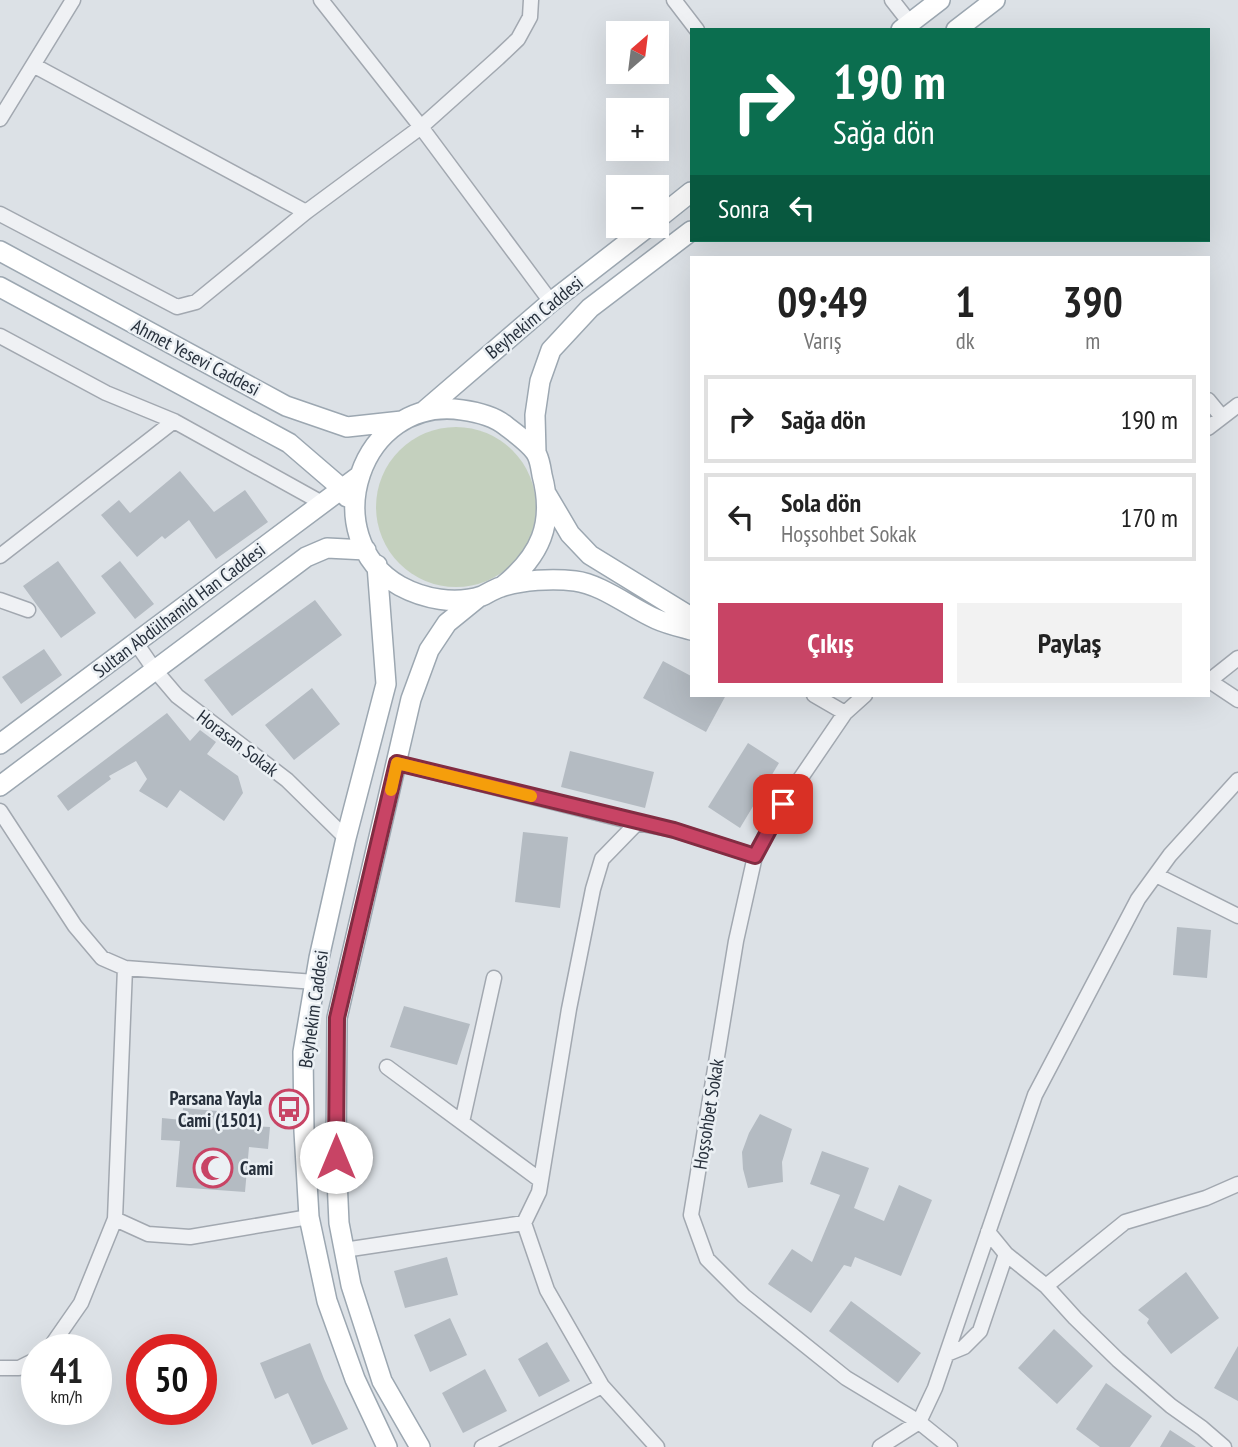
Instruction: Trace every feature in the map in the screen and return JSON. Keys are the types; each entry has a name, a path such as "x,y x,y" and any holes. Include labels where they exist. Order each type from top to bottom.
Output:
{"main road":[{"path":"905,26 940,0"},
{"path":"959,28 995,0"},
{"path":"669,210 690,193"},
{"name":"Beyhekim Caddesi","path":"536,453 536,403 540,381 551,350 590,308 690,232"},
{"name":"Beyhekim Caddesi","path":"423,412 551,302 634,238"},
{"name":"Ahmet Yesevi Caddesi","path":"0,251 286,406 347,427 403,421"},
{"name":"Ahmet Yesevi Caddesi","path":"0,287 289,443 341,489 354,506"},
{"path":"547,495 546,523 537,550 522,570 503,586 480,597 452,601 423,597 398,584 371,558 357,526 354,506 359,476 366,459 388,431 423,412 451,408 479,412 505,424 536,453 547,495 570,534 590,555 690,616"},
{"name":"Sultan Abdülhamid Han Caddesi","path":"0,744 359,476"},
{"path":"271,541 286,545 291,552 290,568"},
{"name":"Sultan Abdülhamid Han Caddesi","path":"0,786 306,557 327,548 349,547 371,558"},
{"name":"Beyhekim Caddesi","path":"371,558 386,684 346,838 315,982 303,1052 304,1130 309,1217 327,1301 355,1379 387,1447"},
{"path":"503,586 544,580 577,581 657,619 690,630"},
{"name":"Beyhekim Caddesi","path":"420,1447 382,1381 351,1285 344,1250 339,1223 336,1157 337,1018 411,699 429,650 447,623 480,597"}],"street":[{"path":"0,119 73,0"},
{"path":"321,0 421,127 551,302"},
{"path":"0,214 177,307 196,302 306,212 421,127 519,39 530,17 531,0"},
{"path":"674,0 695,28"},
{"path":"892,0 905,26"},
{"path":"33,65 306,212"},
{"path":"0,336 106,393 174,421 322,503"},
{"path":"1210,403 1222,418"},
{"path":"1210,427 1238,405"},
{"path":"0,556 174,421"},
{"path":"0,600 28,610"},
{"name":"Horasan Sokak","path":"136,643 177,696 287,780 346,838"},
{"path":"1210,679 1238,658"},
{"path":"1210,681 1238,700"},
{"path":"817,697 845,713"},
{"name":"Hoşsohbet Sokak","path":"863,697 845,713 783,804 755,856 736,941 691,1215 707,1259 744,1296 846,1378 919,1422 950,1447"},
{"path":"397,763 674,830 755,856"},
{"path":"880,1447 919,1422 935,1388 1035,1095 1139,899 1170,855 1238,780"},
{"path":"0,811 75,926 102,958 124,968 315,982"},
{"path":"636,822 602,859 593,888 538,1192 524,1223 547,1290 602,1386 657,1447"},
{"path":"1156,875 1238,916"},
{"path":"59,1334 81,1303 115,1219 124,968"},
{"path":"462,1122 494,978"},
{"path":"387,1067 540,1180"},
{"path":"1046,1286 1125,1222 1206,1198 1238,1185"},
{"path":"115,1219 148,1234 190,1237 309,1217"},
{"path":"344,1250 524,1223"},
{"path":"988,1232 1006,1254 1046,1286 1118,1360 1171,1406 1202,1427 1221,1445 1238,1445"},
{"path":"947,1354 964,1347 980,1331 1006,1254"},
{"path":"0,1368 21,1367"},
{"path":"482,1447 602,1386"}],"green space":[{"path":"456,427 486,433 512,451 530,477 536,507 530,537 512,563 486,581 456,587 426,581 400,563 382,537 376,507 382,477 400,451 426,433"}],"building":[{"path":"180,471 214,512 245,490 268,522 216,559 189,520 165,539 162,536 137,557 101,515 119,500 130,513"},
{"path":"58,561 96,613 61,638 23,586"},
{"path":"120,561 154,604 135,619 101,576"},
{"path":"315,600 342,635 232,716 204,680"},
{"path":"44,649 62,675 21,704 2,677"},
{"path":"663,661 690,675 690,697 725,697 706,732 643,698"},
{"path":"312,688 340,724 294,760 265,725"},
{"path":"167,713 190,741 200,730 216,742 207,754 238,776 243,793 224,821 180,790 167,808 139,791 147,779 136,761 109,776 111,779 68,811 57,796"},
{"path":"748,743 779,763 740,828 708,807"},
{"path":"570,751 654,772 645,808 561,787"},
{"path":"523,832 568,837 560,908 515,902"},
{"path":"1177,927 1211,930 1207,978 1173,975"},
{"path":"404,1006 470,1024 457,1065 390,1047"},
{"name":"Cami","path":"183,1108 251,1114 251,1126 270,1127 268,1149 249,1147 245,1192 176,1187 180,1141 161,1140 162,1118 182,1120"},
{"path":"760,1114 792,1129 782,1162 783,1182 748,1188 742,1152"},
{"path":"822,1151 869,1168 854,1208 884,1221 899,1185 932,1200 901,1276 855,1257 851,1267 844,1265 811,1313 768,1284 792,1249 812,1262 840,1195 810,1184"},
{"path":"447,1257 458,1295 405,1308 394,1271"},
{"path":"1186,1272 1219,1318 1171,1354 1147,1323 1149,1319 1138,1310"},
{"path":"851,1301 921,1353 898,1383 829,1331"},
{"path":"450,1318 467,1355 430,1372 414,1335"},
{"path":"1054,1329 1093,1366 1057,1404 1018,1368"},
{"path":"547,1342 570,1381 539,1397 518,1359"},
{"path":"310,1343 348,1429 312,1445 288,1393 275,1399 260,1363"},
{"path":"1238,1346 1238,1401 1214,1388"},
{"path":"485,1369 507,1411 463,1433 442,1393"},
{"path":"1106,1383 1152,1416 1130,1447 1100,1447 1076,1429"},
{"path":"1170,1430 1196,1447 1160,1447"}],"slow traffic":[{"path":"391,790 397,763 531,796"}],"place":[{"name":"Parsana Yayla Cami (1501)","path":"289,1109"},
{"name":"Cami","path":"213,1168"}],"route":[{"path":"336,1157 337,1018 397,763 674,830 755,856 783,804"}]}
